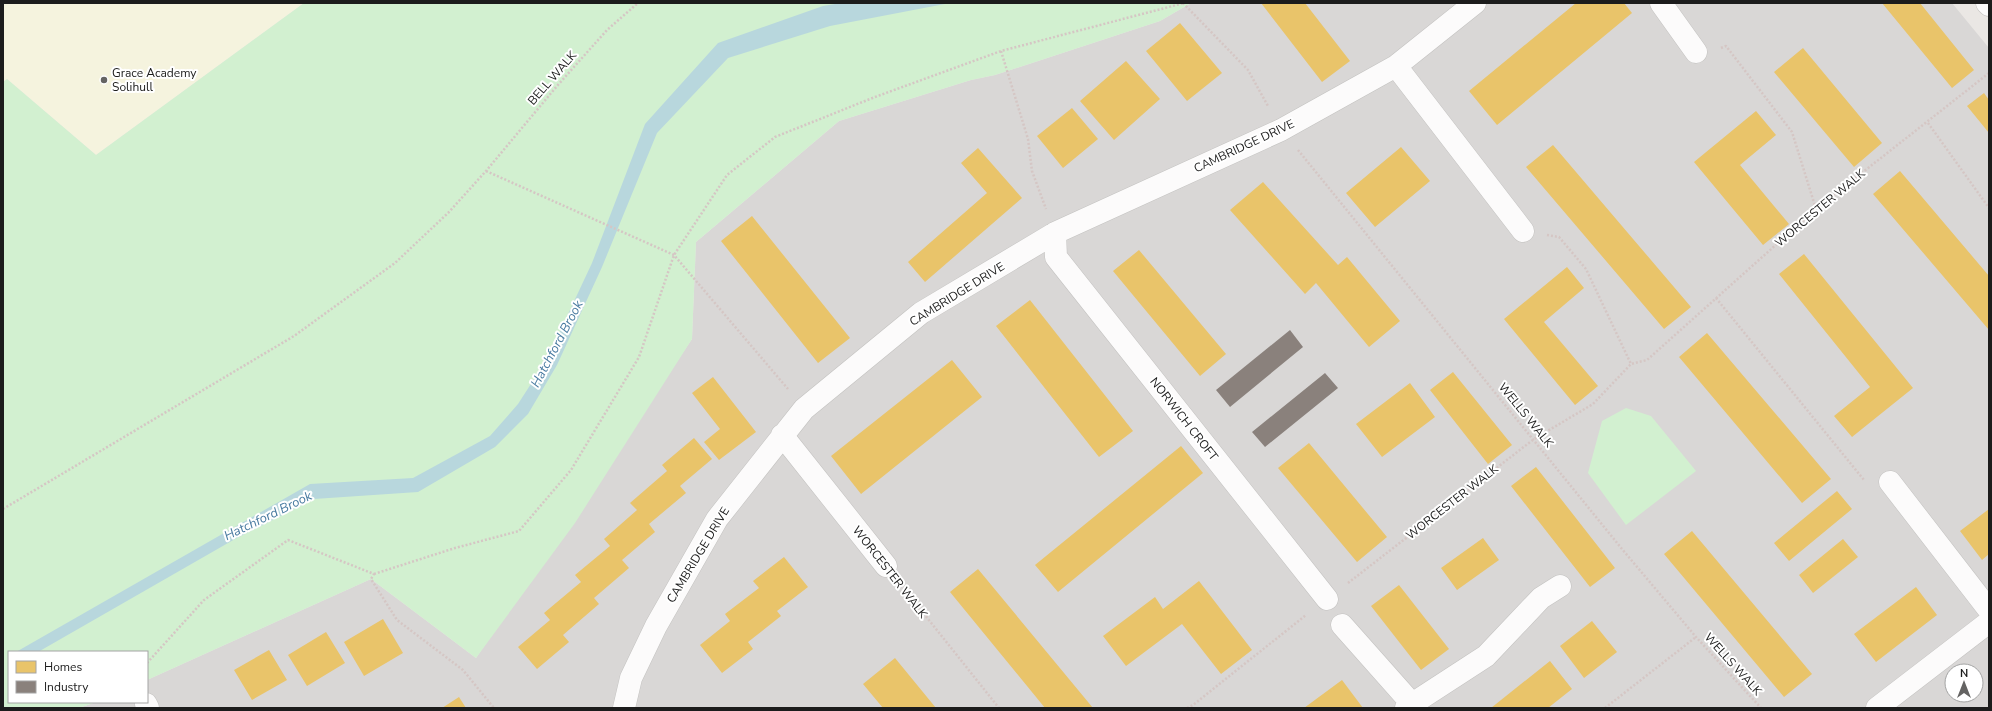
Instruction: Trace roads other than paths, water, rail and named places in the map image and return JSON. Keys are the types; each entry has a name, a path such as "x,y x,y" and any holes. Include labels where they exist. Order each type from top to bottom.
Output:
{"street":[{"name":"CAMBRIDGE DRIVE","path":"624,708 631,678 656,626 717,519 804,409 921,313 1055,233 1281,130 1396,66 1475,3"},
{"path":"1661,3 1696,52"},
{"path":"1396,66 1523,230"},
{"name":"NORWICH CROFT","path":"1055,233 1056,257 1327,599"},
{"name":"WORCESTER WALK","path":"782,435 886,566"},
{"path":"1890,482 1989,610"},
{"path":"1342,625 1409,706 1486,656 1540,598 1560,586"},
{"path":"1877,708 1989,622"}],"water":[{"name":"Hatchford Brook","path":"841,3 950,3 830,26 728,58 657,133 602,267 557,365 528,414 495,447 418,492 314,499 235,539 40,651 18,651 310,484 413,478 490,436 518,404 547,359 592,263 645,124 718,43 823,6"}],"place":[{"name":"Grace Academy Solihull","path":"104,80"}]}
